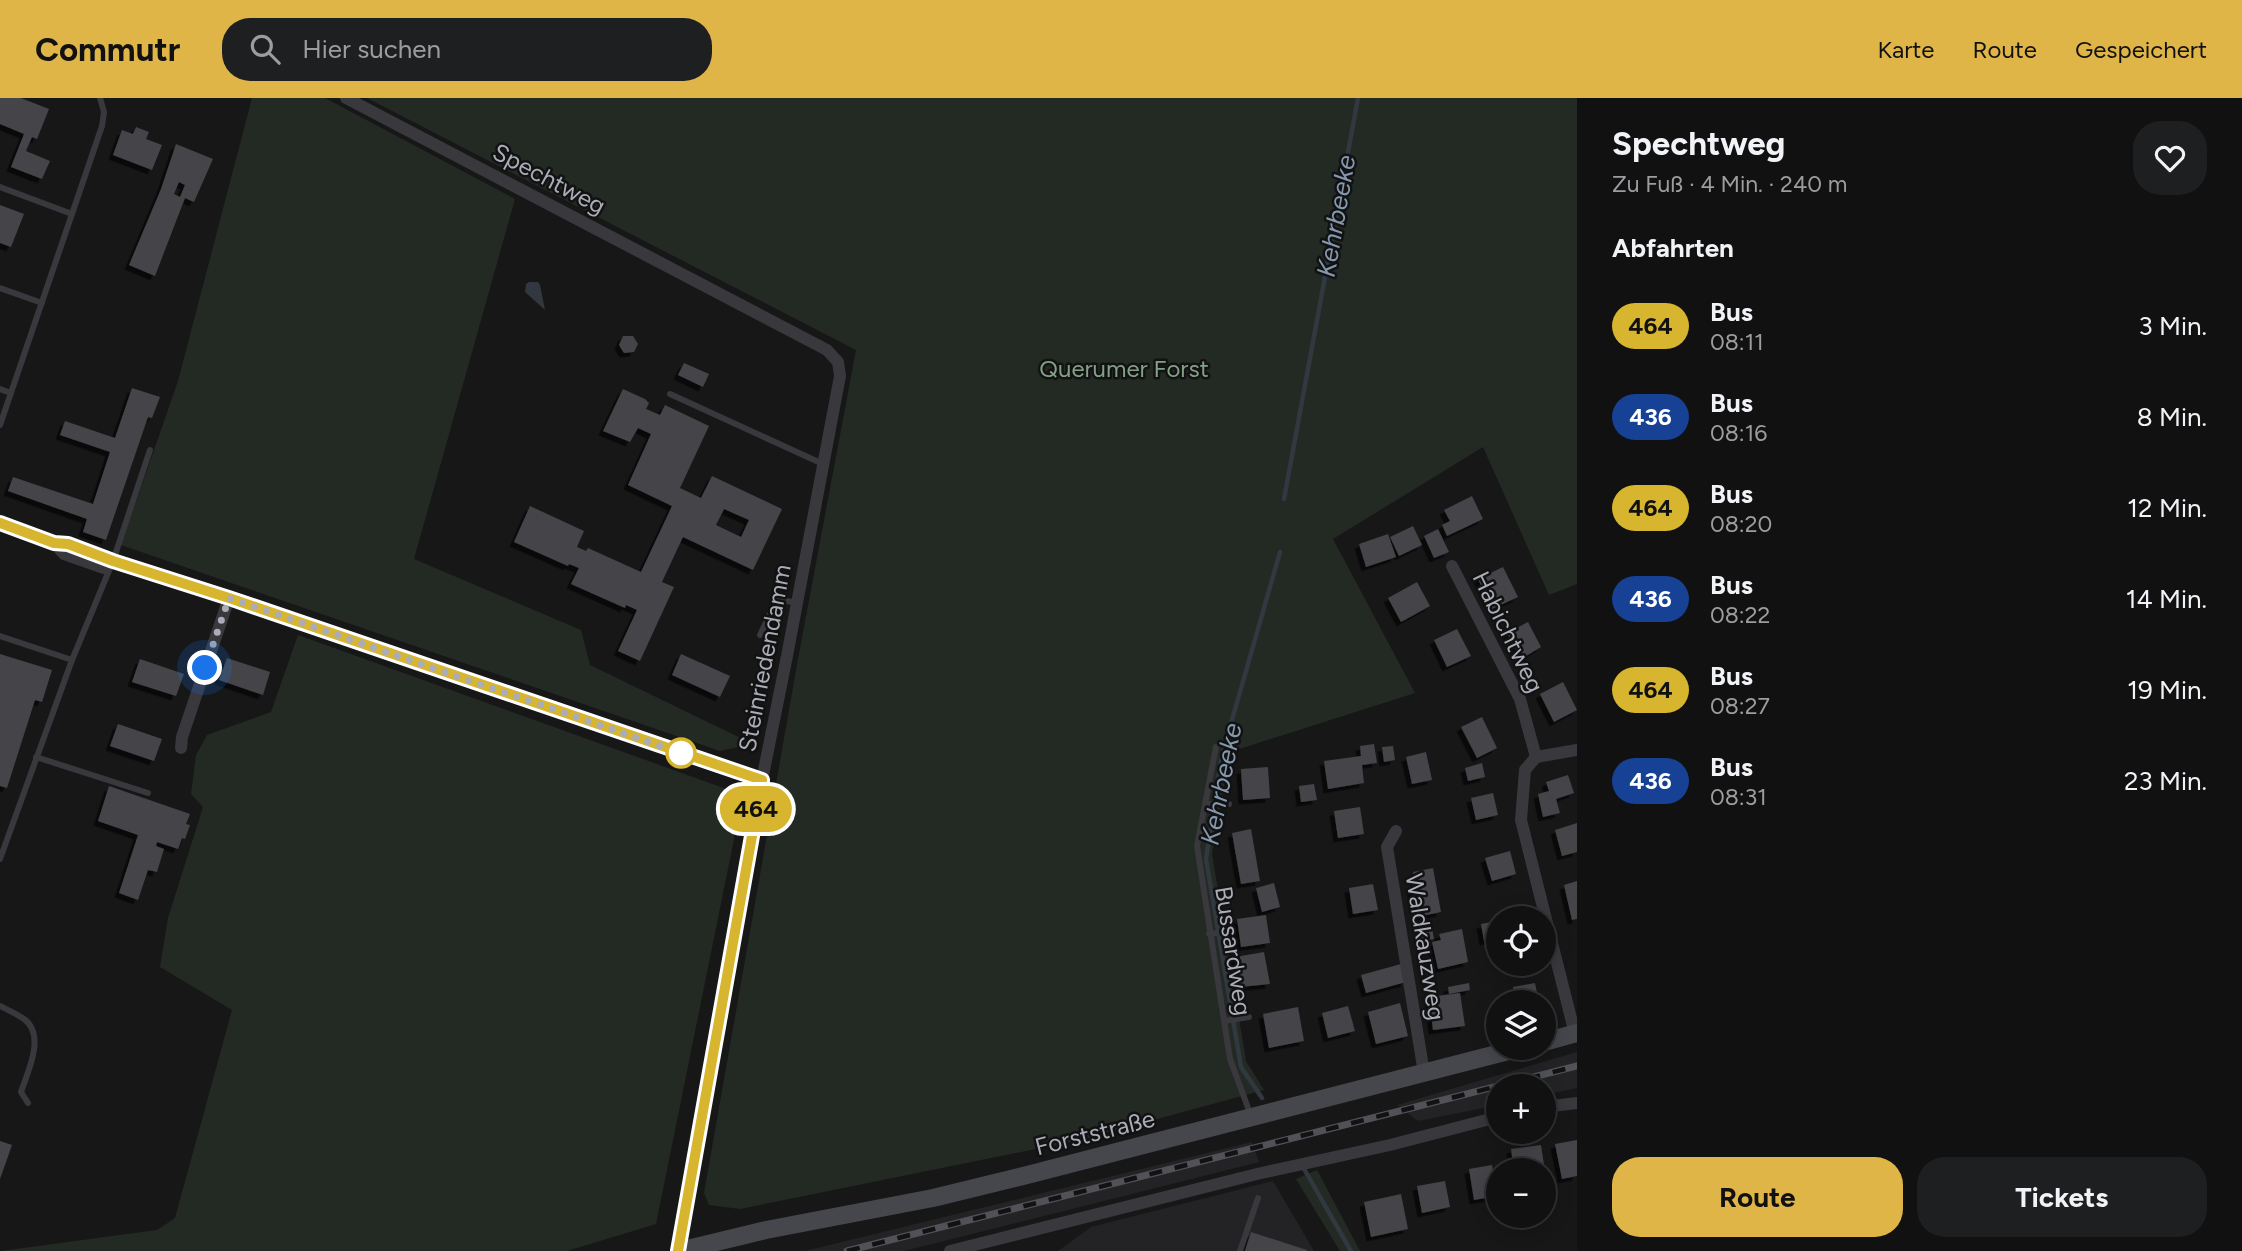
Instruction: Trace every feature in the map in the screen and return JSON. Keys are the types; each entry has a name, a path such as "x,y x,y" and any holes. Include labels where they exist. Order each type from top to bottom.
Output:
{"main road":[{"path":"1556,1039 1576,1034"},
{"name":"Forststraße","path":"679,1251 766,1230 933,1198 1486,1057"}],"street":[{"name":"Spechtweg","path":"346,98 827,350 838,362"},
{"name":"Steinriedendamm","path":"679,1251 762,780 840,376 838,362"},
{"path":"0,523 54,543 68,544 229,598 762,780"},
{"name":"Habichtweg","path":"1452,566 1520,699 1536,757"},
{"path":"181,748 182,737 229,598"},
{"path":"1576,1034 1521,820 1525,770 1536,757 1577,750"},
{"name":"Waldkauzweg","path":"1396,831 1387,847 1424,1073"},
{"path":"1556,1106 1577,1103"},
{"path":"950,1251 1257,1174 1486,1121"}],"lane":[{"path":"0,425 102,126 104,112 100,98"},
{"path":"0,187 72,214"},
{"path":"0,288 42,303"},
{"path":"0,389 11,393"},
{"path":"670,394 823,464"},
{"path":"0,859 4,838 113,561 150,450"},
{"path":"760,635 777,598 797,603"},
{"path":"0,636 72,660"},
{"name":"Bussardweg","path":"1216,747 1197,846 1230,1059 1252,1118"},
{"path":"36,757 148,793"},
{"path":"1206,804 1229,804"},
{"path":"1209,934 1233,931"},
{"path":"0,1006 27,1020 34,1033 34,1050 21,1091 28,1103"},
{"path":"1224,1021 1249,1017"},
{"path":"1240,1251 1258,1198"}],"shaded area":[{"path":"529,282 538,282 540,285 545,310 525,292"},
{"path":"1577,1052 1577,1088 1556,1092 1556,1074 1502,1074 1556,1060"},
{"path":"1486,1079 1486,1107 1418,1121 1397,1105"},
{"path":"1252,1142 1259,1162 904,1251 805,1251"},
{"path":"1273,1181 1314,1251 1058,1251 1091,1227"}],"green space":[{"path":"252,98 325,98 515,199 414,559 581,630 590,665 753,744 720,751 121,545 178,381"},
{"name":"Querumer Forst","path":"367,98 1577,98 1577,584 1549,595 1483,447 1333,539 1415,693 1230,752 1212,854 1246,1061 1264,1090 1080,1140 740,1209 709,1205 704,1193 798,659 856,350"},
{"path":"298,635 743,795 656,1224 567,1251 1,1251 157,1230 175,1218 232,1010 160,967 168,918 203,807 191,794 196,755 207,735 271,712"},
{"path":"1317,1170 1360,1251 1340,1251 1296,1179"}],"building":[{"path":"0,98 21,98 49,109 37,139 32,137 26,151 50,161 42,179 11,167 24,134 0,124"},
{"path":"136,127 149,132 146,139 162,145 152,170 113,155 122,130 133,134"},
{"path":"176,144 213,159 194,202 185,198 155,276 129,265 161,189","holes":["179,182 185,185 180,197 174,194"]},
{"path":"0,205 24,214 11,247 0,243"},
{"path":"623,336 633,336 638,344 634,352 624,353 619,345"},
{"path":"684,363 709,374 703,387 678,375"},
{"path":"132,388 160,397 152,418 148,417 106,540 83,532 87,519 8,491 13,477 93,504 110,452 60,435 65,421 115,438"},
{"path":"623,389 645,399 649,403 646,409 660,415 665,405 709,426 680,488 701,498 712,476 782,509 753,570 683,537 662,582 674,587 640,661 618,651 637,610 626,605 625,608 571,584 579,568 569,564 568,566 514,542 530,506 584,531 577,547 586,551 588,548 641,572 672,506 628,485 651,434 638,428 630,442 603,431","holes":["724,509 749,520 741,537 716,525"]},
{"path":"1472,496 1483,519 1447,536 1442,525 1450,521 1444,510"},
{"path":"1413,526 1422,545 1399,556 1390,537"},
{"path":"1438,529 1449,552 1434,558 1424,536"},
{"path":"1388,534 1396,557 1366,567 1359,544"},
{"path":"1503,567 1518,597 1492,609 1478,579"},
{"path":"1417,582 1430,606 1401,622 1388,598"},
{"path":"1528,622 1541,647 1521,659 1507,633"},
{"path":"1457,629 1471,656 1447,667 1434,640"},
{"path":"0,654 52,670 42,702 35,700 7,788 0,786"},
{"path":"681,654 730,676 720,697 672,675"},
{"path":"227,658 270,672 263,695 219,680"},
{"path":"140,659 184,674 176,696 132,682"},
{"path":"1563,682 1577,710 1554,722 1540,694"},
{"path":"1482,717 1497,748 1477,758 1461,727"},
{"path":"118,724 162,739 154,761 110,746"},
{"path":"1374,744 1377,763 1362,765 1364,783 1328,789 1324,761 1361,756 1360,746"},
{"path":"1393,746 1395,760 1384,762 1382,747"},
{"path":"1426,752 1432,780 1412,784 1406,757"},
{"path":"1482,763 1485,777 1468,781 1465,768"},
{"path":"1268,767 1270,798 1243,800 1241,769"},
{"path":"1568,775 1574,793 1556,799 1560,813 1543,817 1538,794 1549,791 1546,782"},
{"path":"1314,784 1317,800 1301,802 1299,786"},
{"path":"109,786 190,814 186,824 190,825 178,849 157,842 156,846 164,849 157,872 148,870 138,900 119,893 138,835 98,821"},
{"path":"1493,793 1498,815 1476,820 1471,798"},
{"path":"1360,807 1364,834 1338,838 1334,811"},
{"path":"1577,823 1577,852 1562,856 1555,830"},
{"path":"1251,829 1260,881 1241,884 1232,833"},
{"path":"1510,851 1516,874 1492,881 1485,858"},
{"path":"1433,868 1441,912 1417,917 1411,887 1416,886 1413,872"},
{"path":"1577,881 1577,919 1572,920 1564,885"},
{"path":"1274,883 1280,907 1262,912 1256,888"},
{"path":"1373,884 1378,910 1353,914 1349,888"},
{"path":"1266,915 1270,943 1241,947 1237,919"},
{"path":"1486,923 1484,941 1481,924"},
{"path":"1432,928 1434,939 1422,941 1420,930"},
{"path":"1462,929 1468,962 1438,969 1432,942 1441,940 1439,934"},
{"path":"1264,952 1270,984 1240,987 1235,957"},
{"path":"1401,964 1406,982 1366,993 1361,975"},
{"path":"1469,983 1470,990 1449,994 1448,987"},
{"path":"1535,983 1536,990 1514,990 1513,987"},
{"path":"1460,993 1465,1026 1433,1030 1429,997"},
{"path":"1400,1003 1408,1036 1376,1044 1368,1012"},
{"path":"1348,1006 1355,1031 1328,1038 1322,1013"},
{"path":"1298,1007 1304,1041 1269,1048 1263,1014"},
{"path":"1577,1140 1577,1176 1562,1179 1556,1144"},
{"path":"0,1141 12,1145 0,1179"},
{"path":"1541,1145 1543,1158 1512,1158 1511,1149"},
{"path":"1486,1166 1486,1198 1474,1200 1469,1169"},
{"path":"1445,1181 1450,1207 1422,1213 1417,1186"},
{"path":"1401,1194 1408,1229 1371,1237 1364,1202"},
{"path":"1251,1232 1307,1250 1307,1251 1245,1251"}],"waterway":[{"name":"Kehrbeeke","path":"1284,499 1358,98"},
{"name":"Kehrbeeke","path":"1262,1098 1241,1067 1206,859 1222,755 1280,552"},
{"name":"Kehrbeeke","path":"1303,1167 1351,1251"}],"railway":[{"path":"847,1251 1577,1066"}],"bus line":[{"name":"464","path":"0,523 54,543 68,544 229,598 762,780 678,1251"}],"route":[{"path":"205,668 229,598 681,753"}]}
